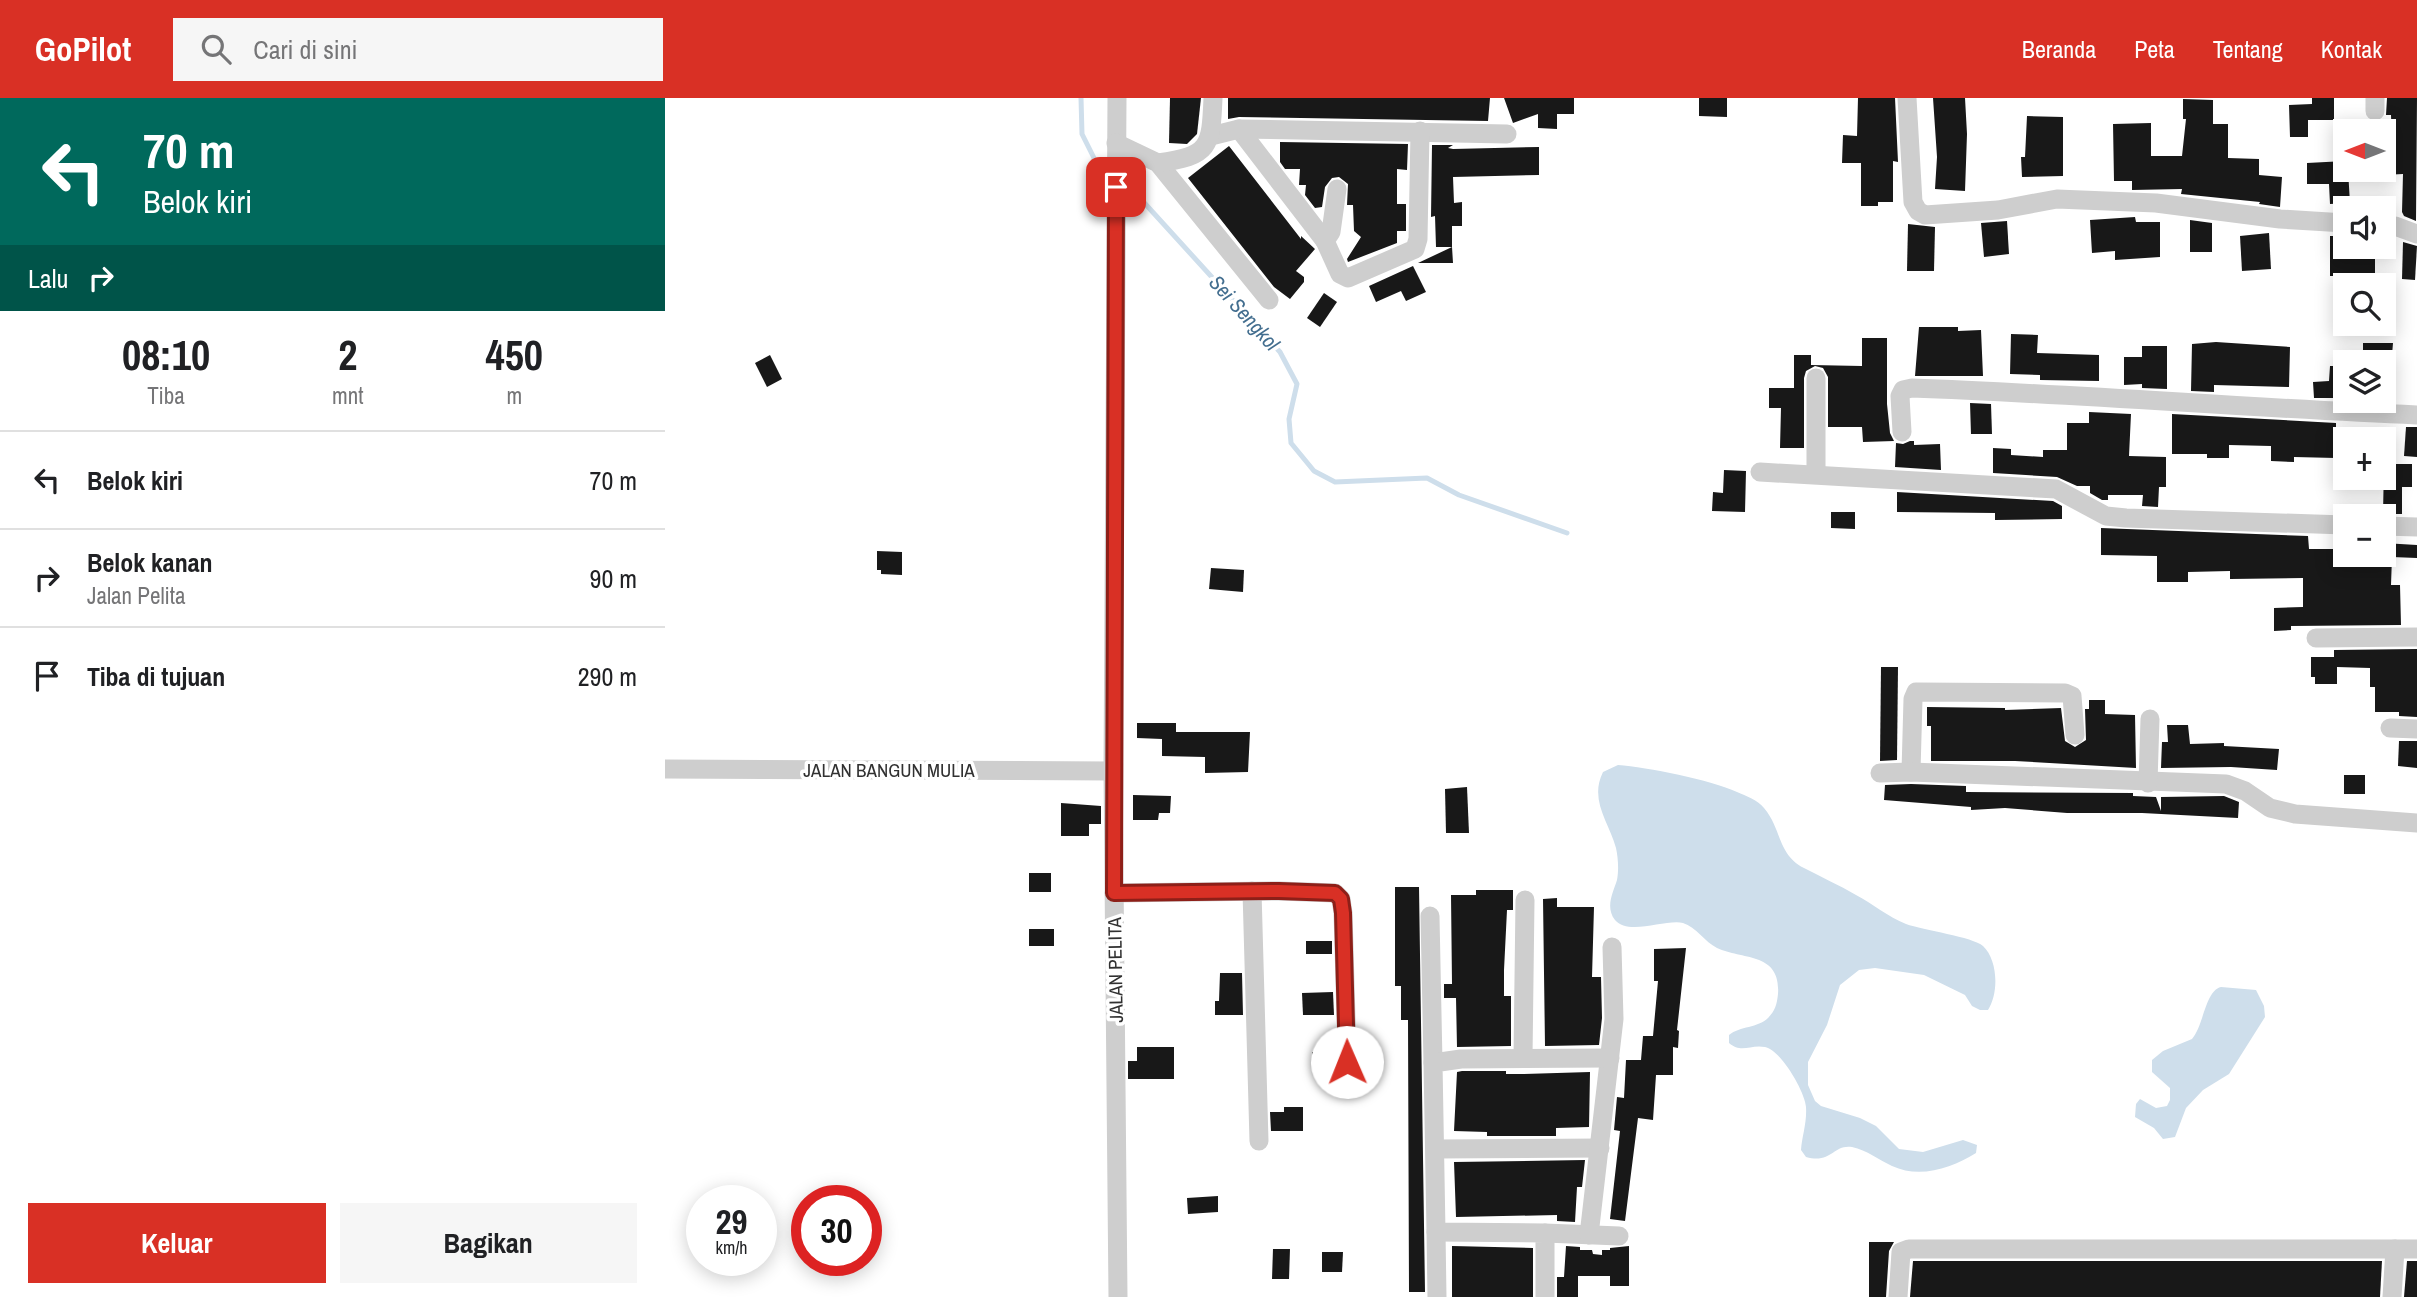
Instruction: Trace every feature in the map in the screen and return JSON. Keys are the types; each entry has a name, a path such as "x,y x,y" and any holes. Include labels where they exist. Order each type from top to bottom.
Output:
{"street":[{"name":"JALAN PELITA","path":"1117,98 1113,771 1118,1297"},
{"path":"1158,163 1181,160 1197,153 1211,136 1213,98"},
{"path":"1907,98 1913,202 1918,211 1925,215 1998,210 2057,198 2156,203 2280,219 2333,222"},
{"path":"1211,136 1239,129 1507,134"},
{"path":"1239,129 1325,241 1340,274 1348,278 1415,248 1418,239 1420,131"},
{"path":"1116,143 1158,163 1269,300"},
{"path":"1325,241 1331,232 1337,189"},
{"path":"2396,226 2417,234"},
{"path":"1815,379 1815,474"},
{"path":"1902,432 1901,396 1903,390 1912,388 2052,393 2226,407 2417,415"},
{"path":"1760,472 2056,489 2106,516 2126,518 2333,525"},
{"path":"2396,526 2417,527"},
{"path":"2316,638 2417,637"},
{"path":"1911,772 1913,699 1916,692 2065,693 2072,696 2075,702 2075,735"},
{"path":"2148,783 2150,719"},
{"path":"2390,728 2417,729"},
{"name":"JALAN BANGUN MULIA","path":"665,769 1113,771"},
{"path":"1880,773 2226,784 2245,791 2270,808 2295,814 2417,823"},
{"path":"1252,891 1259,1141"},
{"path":"1114,893 1335,893 1341,899 1345,933 1348,1087"},
{"path":"1523,1058 1525,900"},
{"path":"1430,916 1437,1297"},
{"path":"1589,1235 1614,1019 1612,947"},
{"path":"1433,1062 1610,1058"},
{"path":"1436,1150 1600,1148"},
{"path":"1436,1232 1619,1237"},
{"path":"1545,1233 1545,1297"},
{"path":"1898,1297 1899,1258 1901,1252 1909,1249 2417,1249"},
{"path":"2392,1297 2395,1249"}],"water":[{"path":"1618,765 1696,779 1752,798 1770,816 1789,856 1804,868 1906,924 1983,946 1992,960 1995,977 1994,995 1988,1010 1972,1006 1965,995 1924,975 1875,968 1859,970 1840,985 1827,1025 1808,1062 1808,1085 1815,1101 1821,1106 1876,1126 1899,1149 1923,1152 1963,1140 1977,1145 1976,1153 1957,1163 1925,1172 1903,1170 1852,1147 1840,1148 1821,1158 1806,1157 1801,1150 1806,1118 1805,1100 1785,1063 1765,1047 1738,1048 1729,1043 1729,1035 1764,1021 1772,1013 1778,994 1773,971 1758,960 1717,948 1683,923 1629,927 1621,925 1612,915 1610,905 1618,876 1617,855 1598,792 1603,772"},
{"path":"2221,987 2256,990 2264,1006 2265,1017 2229,1074 2203,1090 2186,1108 2175,1137 2163,1139 2154,1128 2135,1117 2136,1104 2140,1099 2156,1108 2167,1106 2170,1100 2170,1088 2152,1072 2152,1060 2163,1051 2192,1039 2211,995"}],"building":[{"path":"1170,98 1201,98 1197,134 1187,144 1169,143"},
{"path":"1228,98 1490,98 1488,121 1228,119"},
{"path":"1504,98 1574,98 1574,114 1557,114 1557,129 1538,128 1538,114 1513,123"},
{"path":"1699,98 1727,98 1727,117 1699,116"},
{"path":"1858,98 1895,98 1898,162 1893,161 1893,202 1878,202 1878,206 1861,206 1861,163 1842,163 1843,135 1857,136"},
{"path":"1933,98 1965,98 1965,191 1935,189 1937,157"},
{"path":"2312,98 2334,98 2334,119 2308,120 2308,137 2290,137 2289,105 2312,104"},
{"path":"2387,98 2417,98 2416,221 2404,216 2402,212 2403,174 2396,174 2396,119 2386,115"},
{"path":"2183,99 2213,100 2213,124 2228,124 2228,158 2259,159 2259,175 2282,177 2280,207 2259,204 2260,202 2181,194 2182,189 2132,190 2132,181 2114,181 2113,124 2151,123 2151,156 2182,156 2186,119 2183,119"},
{"path":"2027,116 2063,117 2063,176 2022,177 2021,157 2025,157"},
{"path":"1280,142 1408,144 1407,170 1397,169 1397,204 1406,204 1406,231 1397,231 1397,243 1348,262 1347,259 1361,237 1354,231 1353,205 1347,205 1348,184 1339,177 1332,178 1325,187 1322,207 1315,208 1305,195 1306,185 1299,185 1300,169 1285,169 1280,162"},
{"path":"1432,145 1453,145 1448,148 1453,149 1539,147 1539,175 1453,177 1454,203 1462,202 1462,226 1452,226 1452,247 1436,247 1435,216 1431,217"},
{"path":"1229,146 1301,239 1301,236 1315,249 1296,271 1304,277 1304,282 1290,299 1274,287 1188,178"},
{"path":"2333,162 2333,182 2349,182 2350,196 2333,196 2333,204 2330,204 2329,184 2307,184 2307,163"},
{"path":"2135,217 2136,222 2160,222 2160,257 2115,260 2115,251 2092,253 2090,220"},
{"path":"2190,220 2212,223 2212,252 2190,252"},
{"path":"2007,221 2009,254 1984,257 1981,223"},
{"path":"1908,224 1935,227 1934,271 1907,271"},
{"path":"2269,233 2271,269 2242,271 2240,236"},
{"path":"2330,236 2333,236 2333,259 2375,259 2375,273 2333,273 2333,276 2330,276"},
{"path":"2403,242 2417,246 2415,280 2402,279"},
{"path":"1452,247 1453,263 1418,263"},
{"path":"1413,266 1426,292 1406,301 1401,291 1376,302 1369,286"},
{"path":"1324,293 1337,302 1320,327 1307,318"},
{"path":"1919,327 1958,327 1958,331 1981,330 1983,376 1915,376"},
{"path":"2011,334 2038,335 2037,353 2099,355 2099,381 2040,380 2040,375 2010,374"},
{"path":"1862,338 1887,338 1887,404 1890,433 1894,441 1863,442 1862,427 1828,427 1828,377 1823,368 1815,366 1806,371 1804,378 1804,448 1780,448 1781,408 1769,408 1769,388 1794,388 1794,355 1811,355 1811,365 1862,366"},
{"path":"2216,342 2290,347 2289,387 2214,385 2214,392 2191,391 2192,344"},
{"path":"2363,343 2393,343 2392,350 2363,350"},
{"path":"2142,346 2167,346 2167,389 2142,388 2142,384 2124,385 2124,357 2142,357"},
{"path":"770,355 782,379 767,387 755,363"},
{"path":"2330,366 2333,366 2333,398 2314,398 2313,382 2329,381"},
{"path":"1970,403 1991,404 1992,434 1971,434"},
{"path":"2089,412 2131,414 2129,456 2166,457 2166,487 2159,487 2158,507 2142,506 2143,495 2108,495 2108,500 2102,500 2090,493 2090,486 2077,486 2057,477 1993,473 1993,448 2011,449 2011,455 2043,457 2043,450 2067,450 2067,423 2089,423"},
{"path":"2172,414 2336,423 2336,427 2333,427 2333,458 2294,457 2294,462 2271,461 2271,446 2229,445 2229,458 2207,458 2207,454 2172,454"},
{"path":"2406,427 2417,427 2417,457 2404,456"},
{"path":"1914,441 1914,445 1940,444 1941,470 1895,467 1896,443"},
{"path":"2396,464 2412,464 2412,487 2402,487 2402,514 2396,514 2396,504 2383,504 2383,490 2396,490"},
{"path":"1724,470 1746,471 1745,512 1712,511 1713,492 1723,493"},
{"path":"1897,492 2053,501 2062,506 2062,519 1995,520 1995,513 1897,512"},
{"path":"1831,512 1855,512 1855,529 1831,528"},
{"path":"2101,528 2308,536 2309,549 2333,549 2333,567 2392,567 2391,585 2400,585 2401,625 2291,626 2291,630 2274,631 2274,608 2303,607 2303,578 2230,579 2230,571 2188,572 2188,582 2157,582 2157,556 2101,555"},
{"path":"2396,544 2417,545 2417,558 2396,557"},
{"path":"877,551 902,552 902,575 881,574 881,570 877,570"},
{"path":"1211,568 1244,570 1243,592 1209,589"},
{"path":"2417,649 2417,717 2399,716 2399,712 2375,712 2375,687 2370,687 2370,668 2337,667 2337,684 2315,684 2315,677 2311,677 2311,657 2334,657 2334,650"},
{"path":"1881,667 1898,667 1897,760 1880,761"},
{"path":"2089,700 2105,700 2105,714 2135,715 2136,768 2015,761 1931,761 1931,726 1927,726 1927,707 2005,710 2061,708 2065,741 2075,747 2086,740 2085,709 2089,709"},
{"path":"1137,723 1176,723 1176,732 1250,732 1248,772 1205,773 1205,757 1162,756 1162,739 1137,738"},
{"path":"2167,725 2188,725 2190,744 2224,743 2224,746 2279,749 2277,770 2231,767 2161,768 2162,742 2168,742"},
{"path":"2399,741 2417,741 2417,768 2398,766"},
{"path":"2344,775 2365,775 2365,794 2344,794"},
{"path":"1885,785 1966,786 1966,792 2133,793 2133,796 2156,797 2161,811 2161,797 2224,796 2239,802 2238,818 2142,813 2067,813 2005,808 1971,810 1971,807 1884,800"},
{"path":"1467,787 1469,833 1446,833 1445,789"},
{"path":"1133,795 1171,796 1170,813 1159,813 1158,820 1133,820"},
{"path":"1061,803 1101,806 1101,824 1089,824 1089,836 1061,836"},
{"path":"1029,873 1051,873 1051,892 1029,892"},
{"path":"1395,887 1419,887 1425,1292 1409,1292 1408,1020 1401,1020 1401,986 1395,986"},
{"path":"1476,890 1513,890 1513,910 1507,910 1504,970 1504,996 1511,996 1511,1046 1457,1047 1456,998 1444,998 1444,984 1452,984 1451,895 1476,895"},
{"path":"1557,898 1557,907 1594,907 1592,977 1601,977 1602,1018 1599,1045 1545,1046 1543,899"},
{"path":"1029,929 1054,929 1054,946 1029,946"},
{"path":"1306,941 1332,941 1332,954 1306,954"},
{"path":"1686,948 1677,1030 1678,1048 1673,1047 1673,1075 1656,1075 1653,1120 1638,1118 1625,1221 1610,1219 1620,1131 1614,1130 1617,1097 1624,1098 1626,1060 1641,1060 1643,1036 1653,1036 1658,981 1654,981 1654,949"},
{"path":"1220,973 1242,973 1243,1015 1215,1015 1215,1001 1219,1001"},
{"path":"1333,992 1334,1015 1303,1015 1302,993"},
{"path":"1137,1047 1174,1047 1174,1079 1128,1079 1128,1061 1137,1061"},
{"path":"1312,1052 1335,1052 1335,1070 1313,1071"},
{"path":"1506,1071 1506,1074 1590,1072 1589,1127 1556,1128 1556,1136 1487,1136 1487,1132 1454,1131 1457,1072"},
{"path":"1284,1107 1303,1107 1303,1131 1271,1131 1270,1112 1284,1112"},
{"path":"1585,1160 1582,1187 1577,1187 1575,1222 1557,1221 1557,1215 1456,1217 1454,1162"},
{"path":"1218,1196 1218,1212 1188,1214 1187,1198"},
{"path":"1869,1242 1894,1242 1889,1251 1886,1297 1869,1297"},
{"path":"1452,1246 1533,1248 1533,1297 1452,1297"},
{"path":"1566,1246 1592,1250 1593,1254 1602,1255 1602,1250 1629,1246 1629,1286 1610,1286 1610,1276 1578,1276 1578,1297 1557,1297 1557,1277 1564,1277"},
{"path":"1273,1249 1290,1249 1289,1279 1272,1279"},
{"path":"1322,1252 1343,1252 1342,1272 1322,1272"},
{"path":"1913,1261 2382,1261 2380,1297 1910,1297"},
{"path":"2407,1261 2417,1261 2417,1297 2404,1297"}],"waterway":[{"name":"Sei Sengkol","path":"1081,98 1082,134 1108,186 1113,188"},
{"name":"Sei Sengkol","path":"1122,191 1139,197 1280,352 1297,384 1289,419 1291,443 1314,471 1335,482 1427,478 1459,495 1567,533"}],"route":[{"path":"1116,187 1114,893 1335,893 1341,899 1343,913 1347,1062"}]}
